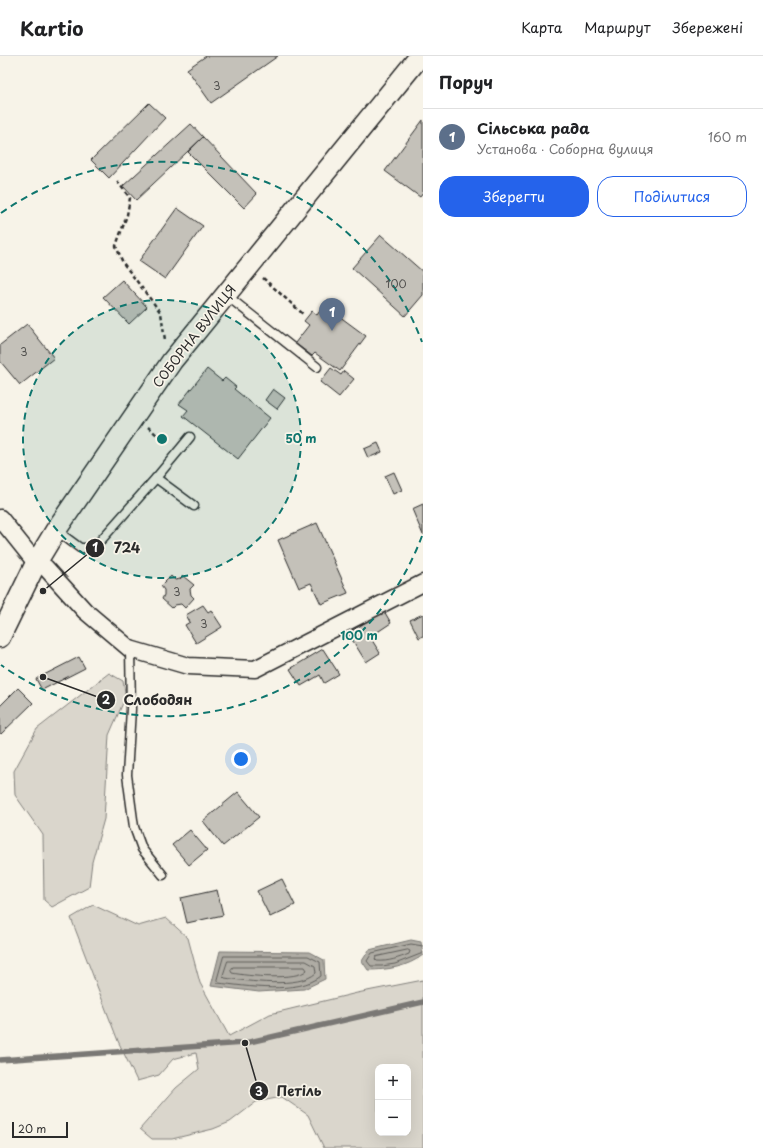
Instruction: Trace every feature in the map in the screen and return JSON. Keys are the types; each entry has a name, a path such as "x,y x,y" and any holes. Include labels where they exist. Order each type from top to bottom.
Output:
{"street":[{"name":"СОБОРНА ВУЛИЦЯ","path":"0,637 36,563 56,530 172,361 420,56"},
{"path":"0,518 36,563 46,568 85,611 130,649 188,666 255,669 423,583"}],"lane":[{"path":"226,296 317,367"},
{"path":"56,530 80,548 91,548 102,538 156,478 190,437"},
{"path":"156,478 194,506"},
{"path":"130,649 131,709 127,775 134,827 142,849 163,875"}],"path":[{"path":"116,181 130,198 127,215 116,246 123,263 161,313 165,341 172,361"},
{"path":"249,266 303,314"},
{"path":"134,416 177,452"}],"shaded area":[{"path":"109,673 123,681 125,692 123,703 109,735 104,819 92,862 89,887 52,907 44,900 43,835 15,795 14,771 37,729"},
{"path":"93,905 138,926 166,918 188,938 200,983 229,1036 270,1014 357,993 423,980 423,1148 324,1148 308,1115 282,1097 256,1102 230,1122 213,1129 172,1139 152,1139 140,1129 176,1088 199,1069 196,1053 173,1059 159,1075 137,1081 118,1041 71,918"}],"water":[{"path":"411,940 421,942 423,955 404,965 368,970 362,961 369,950"},
{"path":"220,951 309,952 324,960 325,979 304,989 259,992 211,986"}],"building":[{"path":"206,56 278,56 211,103 187,69"},
{"path":"149,103 165,118 109,178 91,160"},
{"path":"423,120 423,193 420,197 385,171"},
{"path":"191,124 203,137 136,200 123,186"},
{"path":"203,137 257,194 244,208 188,152"},
{"path":"177,208 203,226 165,279 139,261"},
{"path":"381,235 423,272 423,295 405,316 352,268"},
{"path":"122,280 147,307 129,324 103,297"},
{"path":"328,300 343,311 339,316 366,336 340,371 315,353 312,356 295,343 309,325 304,321 312,311 317,315"},
{"path":"27,324 54,358 20,385 0,361 0,345"},
{"path":"331,368 341,375 344,371 354,379 339,397 320,382"},
{"path":"207,369 222,381 225,378 236,387 234,389 270,418 238,459 183,416 188,410 179,404"},
{"path":"273,389 285,398 277,409 265,400"},
{"path":"378,443 382,452 368,458 364,449"},
{"path":"394,472 402,490 393,494 385,476"},
{"path":"423,504 423,535 412,509"},
{"path":"317,523 348,593 321,604 311,583 299,588 278,540"},
{"path":"171,576 175,580 180,579 183,576 194,585 190,589 191,595 194,598 185,608 181,604 175,605 172,608 162,599 164,590 161,586"},
{"path":"203,605 208,612 211,610 222,627 196,643 185,625 190,622 186,615"},
{"path":"384,611 391,623 370,637 380,653 366,662 348,633"},
{"path":"423,614 423,636 419,638 410,620"},
{"path":"323,649 339,674 324,683 320,675 301,686 290,669"},
{"path":"79,657 85,668 42,690 36,679"},
{"path":"18,688 33,703 1,734 0,706"},
{"path":"238,792 259,817 223,846 203,821"},
{"path":"190,830 207,850 189,865 172,845"},
{"path":"282,879 295,905 270,917 257,891"},
{"path":"217,890 223,915 187,923 181,898"}],"waterway":[{"path":"0,1060 245,1043 423,1002"}],"place":[{"name":"Cільська рада","path":"332,331"},
{"name":"724","path":"43,591"},
{"name":"Слободян","path":"43,677"},
{"name":"Петіль","path":"245,1043"}]}
